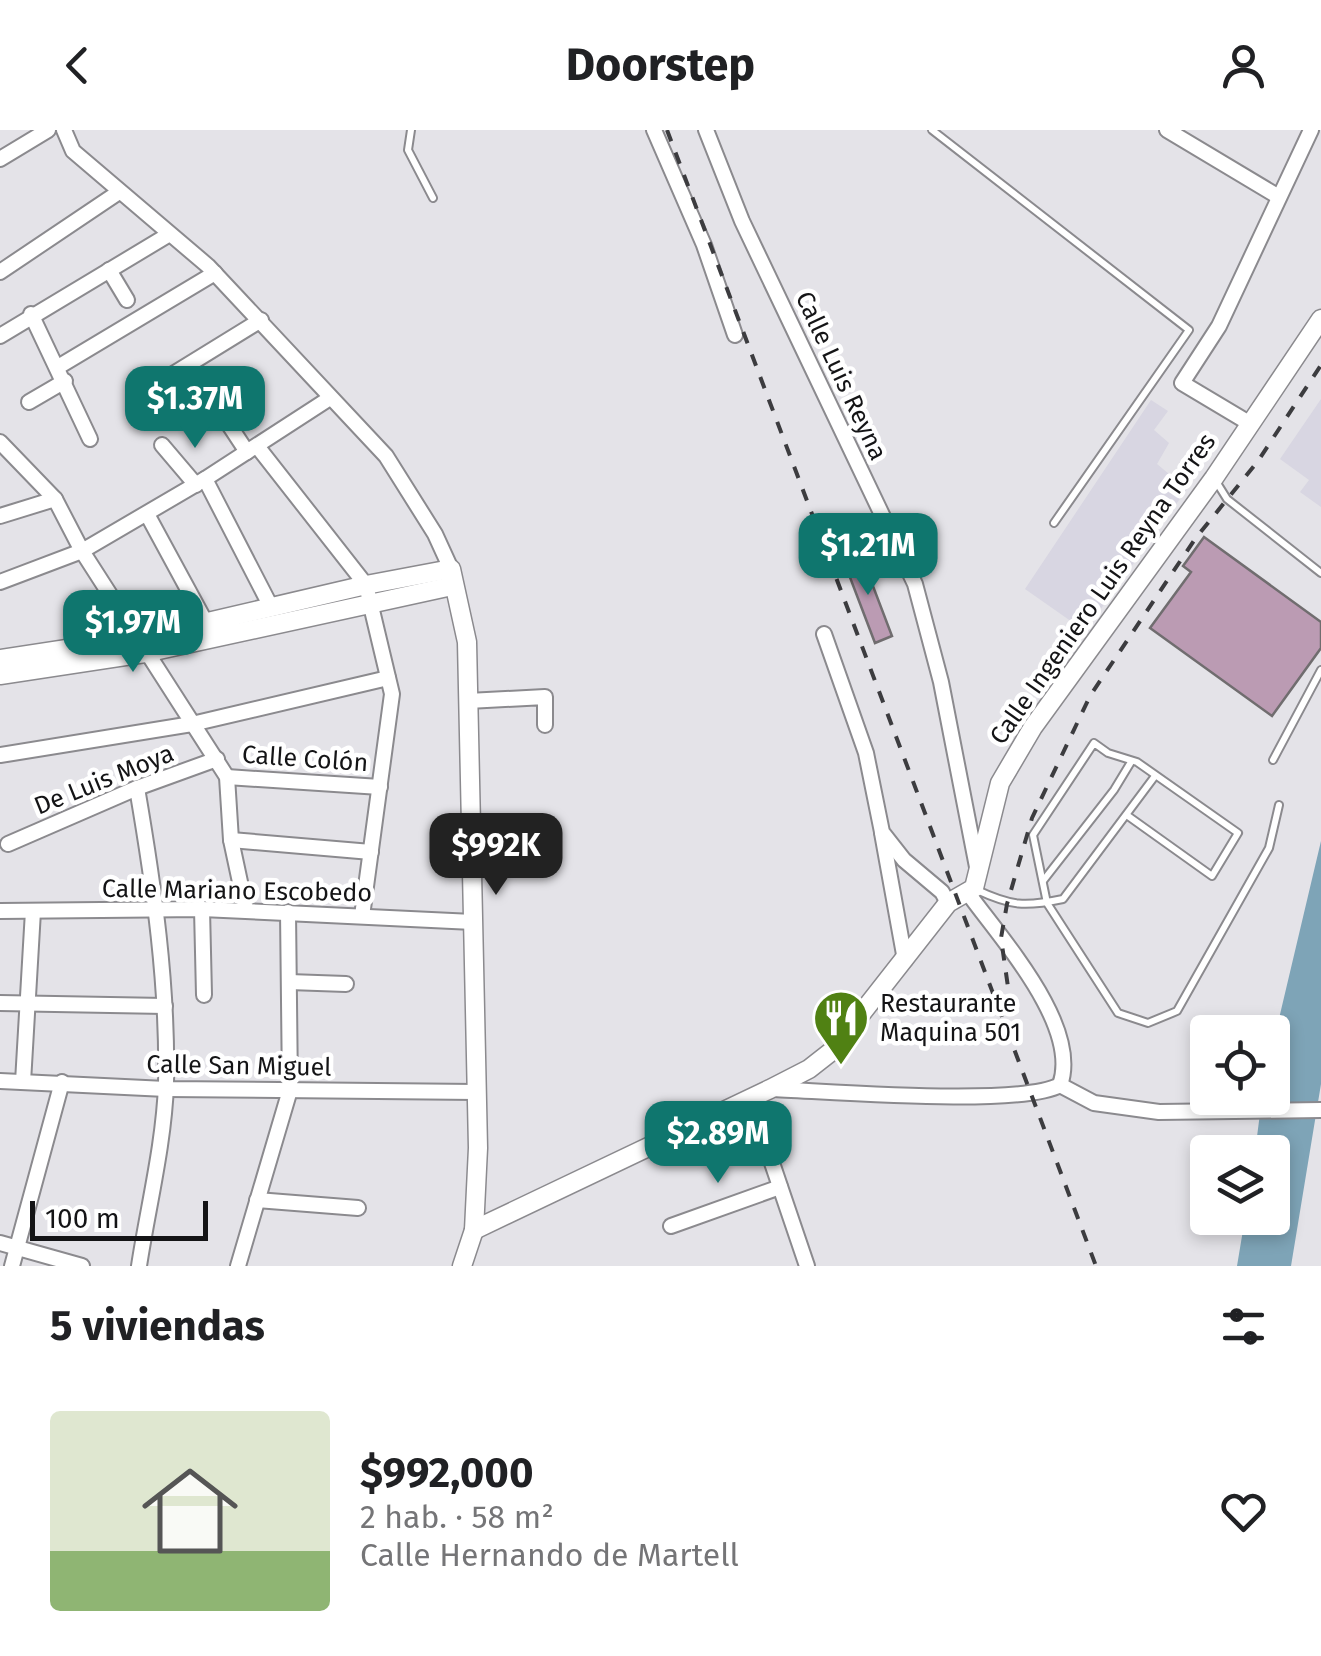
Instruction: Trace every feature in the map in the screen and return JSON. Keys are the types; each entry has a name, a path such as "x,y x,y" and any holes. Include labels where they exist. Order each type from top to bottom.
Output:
{"street":[{"path":"0,160 48,130"},
{"path":"64,130 73,151 215,273 386,456 435,534 451,578 467,642 476,1092 474,1230 462,1266"},
{"path":"654,130 704,244 734,334"},
{"name":"Calle Luis Reyna","path":"706,130 742,221 915,584 941,682 974,886 1060,1032 1060,1084"},
{"path":"1166,130 1279,197"},
{"path":"1249,423 1182,382 1218,326 1311,130"},
{"path":"0,138 16,150"},
{"path":"0,272 119,192"},
{"path":"0,336 168,235"},
{"path":"109,270 127,300"},
{"path":"28,402 62,374 215,273"},
{"path":"31,314 90,439"},
{"name":"Calle Ingeniero Luis Reyna Torres","path":"974,886 1000,783 1033,727 1214,478 1321,318"},
{"path":"136,397 261,320"},
{"path":"0,582 82,551 200,482 330,398"},
{"path":"216,404 367,594 392,694 362,916"},
{"path":"0,442 54,499 82,551 227,776 231,840 246,910"},
{"path":"162,445 200,482 271,607"},
{"path":"0,516 54,499"},
{"path":"146,514 206,622"},
{"path":"0,676 451,578"},
{"path":"0,659 142,646 206,622 271,607 367,594"},
{"path":"824,634 866,752 906,960"},
{"path":"0,755 192,724 388,678"},
{"path":"468,701 545,697 545,724"},
{"name":"De Luis Moya","path":"8,844 137,788 217,759"},
{"name":"Calle Colón","path":"227,776 380,787"},
{"path":"137,788 158,910 166,1089 138,1266"},
{"path":"882,832 948,902"},
{"path":"231,840 371,852"},
{"path":"474,1230 809,1069 832,1052 948,902 974,886"},
{"path":"202,909 204,995"},
{"name":"Calle Mariano Escobedo","path":"0,911 246,910 473,922"},
{"path":"23,1082 33,911"},
{"path":"238,1266 290,1090 288,912"},
{"path":"289,982 346,984"},
{"path":"0,1003 165,1006"},
{"name":"Calle San Miguel","path":"0,1081 166,1089 476,1092"},
{"path":"12,1266 62,1082"},
{"path":"770,1089 968,1095 1045,1093 1060,1084 1094,1104 1159,1112 1321,1110"},
{"path":"750,1098 807,1266"},
{"path":"670,1226 780,1187"},
{"path":"257,1200 358,1208"},
{"path":"0,1243 82,1266"}],"lane":[{"path":"411,130 408,150 434,198"},
{"path":"932,130 1189,330 1054,523"},
{"path":"1214,478 1227,499 1321,573"},
{"path":"1273,760 1321,670"},
{"path":"1128,816 1212,876 1238,833 1137,762 1094,743 1033,834 1047,902 1118,1013 1148,1023 1177,1010 1269,848 1279,805"},
{"path":"1043,882 1131,762"},
{"path":"974,886 1006,904 1063,900 1155,776"}],"shaded area":[{"path":"1321,399 1321,507 1300,492 1309,480 1280,459"},
{"path":"1151,400 1168,411 1154,430 1169,443 1157,464 1187,489 1085,631 1025,589"}],"water":[{"path":"1321,841 1321,1084 1291,1266 1237,1266 1242,1235 1290,1235 1290,1135 1257,1135 1260,1115 1290,1115 1290,1015 1280,1015"}],"building":[{"path":"1204,537 1321,622 1321,648 1272,716 1150,628 1191,572 1183,566"},
{"path":"860,552 892,636 875,643 843,559"}],"railway":[{"path":"667,130 1096,1266"},
{"path":"1011,1008 1001,938 1007,904 1032,818 1090,696 1195,539 1258,461 1321,365"}],"place":[{"name":"Restaurante Maquina 501","path":"841,1067"}]}
